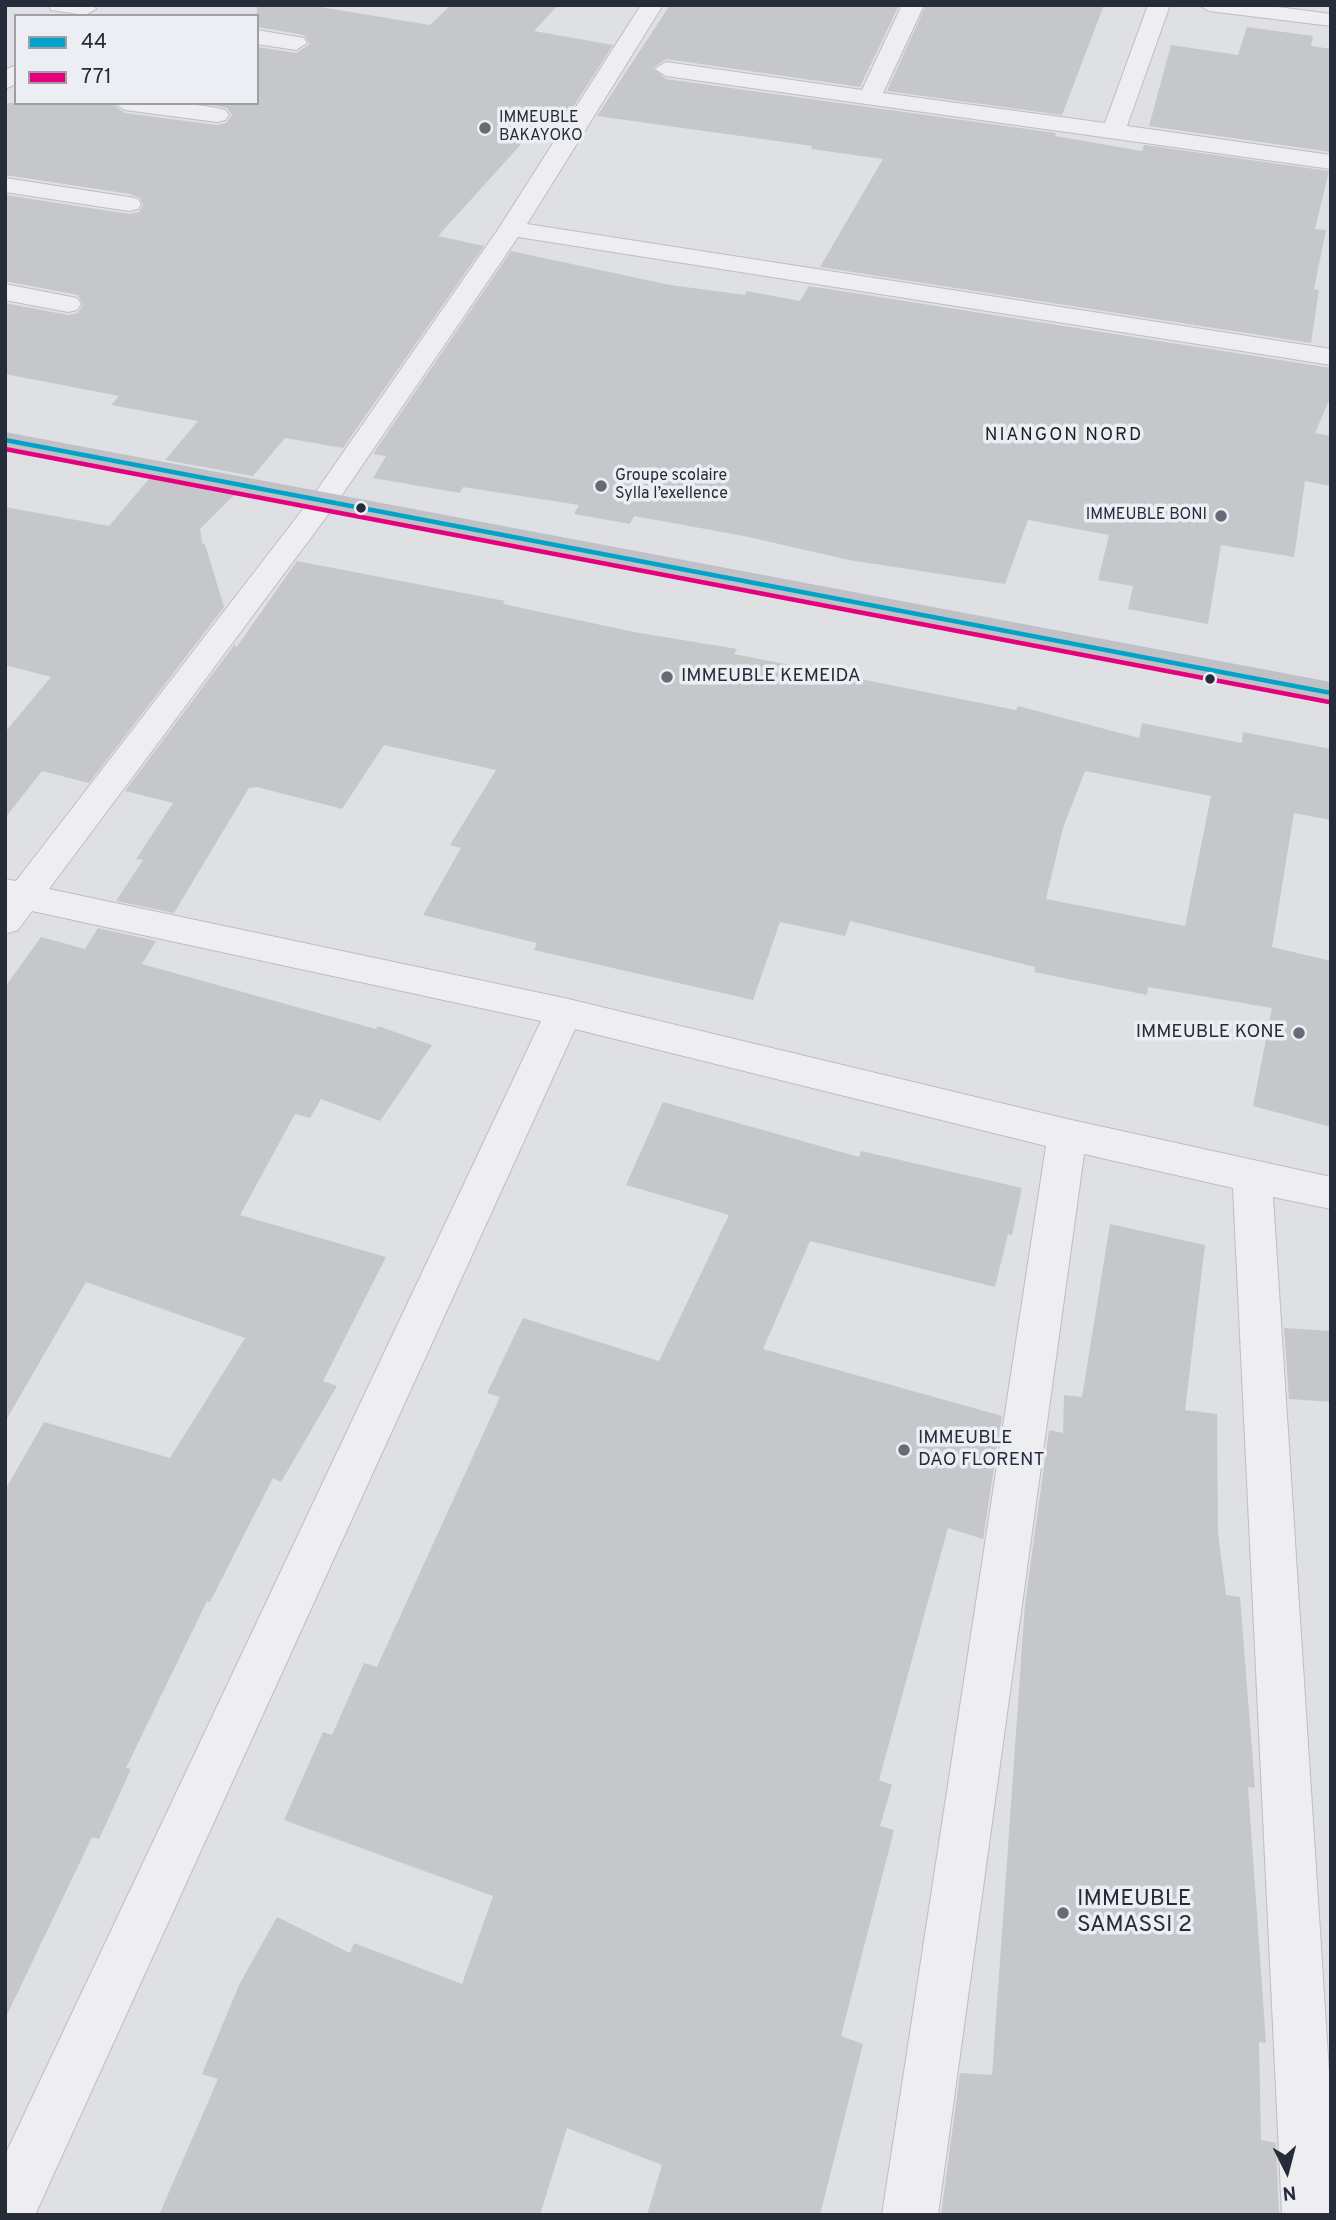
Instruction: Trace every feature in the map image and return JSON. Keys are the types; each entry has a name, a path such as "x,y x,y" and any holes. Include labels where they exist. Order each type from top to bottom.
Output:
{"street":[{"path":"59,5 86,12"},
{"path":"652,5 512,229 323,502 11,903 564,1012 1067,1135 1331,1193"},
{"path":"870,97 913,5"},
{"path":"1113,132 1158,5"},
{"path":"1209,5 1331,20"},
{"path":"259,37 296,43"},
{"path":"666,69 1331,162"},
{"path":"139,105 217,116"},
{"path":"5,185 129,204"},
{"path":"512,229 1331,357"},
{"path":"5,292 68,304"},
{"path":"5,440 1331,693"},
{"path":"6,2215 564,1012"},
{"path":"910,2215 1047,1291 1067,1135"},
{"path":"1252,1176 1310,2215"}],"building":[{"path":"257,5 308,5 430,25 451,5 558,5 534,31 613,45 570,112 552,110 438,236 484,246 343,448 285,438 253,476 165,460 198,421 111,405 119,396 5,374 5,303 68,315 78,313 83,305 78,295 5,281 5,195 129,214 139,212 143,205 140,198 130,194 5,175 5,103 114,105 125,113 217,125 226,123 232,115 227,108 213,105 259,105 259,47 296,53 310,44 304,35 259,27"},
{"path":"670,5 899,5 860,87 666,59 653,68 666,79 1056,133 1055,136 1142,151 1144,145 1329,171 1315,229 1326,230 1314,289 1319,290 1311,343 820,267 883,159 811,149 812,146 597,116"},
{"path":"926,5 1104,5 1062,115 887,91"},
{"path":"1247,27 1313,36 1311,46 1331,49 1331,152 1149,126 1171,45 1238,55"},
{"path":"511,251 670,285 745,295 747,291 800,301 809,286 1331,368 1331,396 1315,433 1331,436 1331,486 1305,481 1294,557 1221,545 1208,624 1128,609 1133,586 1098,580 1109,535 1028,520 1005,584 849,560 744,536 634,516 630,524 574,514 579,505 463,487 460,493 373,478 386,456 373,454"},
{"path":"149,479 234,495 200,529 202,543 205,544 224,607 89,783 42,771 5,818 5,732 51,677 5,665 5,507 109,526"},
{"path":"297,561 505,601 503,604 634,632 737,649 734,654 1016,710 1018,706 1139,738 1142,723 1242,743 1243,732 1331,749 1331,820 1294,813 1272,947 1331,961 1331,1127 1253,1106 1272,1008 1148,987 1147,995 1034,972 1035,967 850,921 845,936 780,922 753,1000 534,950 537,943 423,915 461,848 450,845 496,770 384,745 342,809 257,787 249,788 174,913 116,901 143,860 136,859 173,803 125,791 235,644 236,648","holes":["1085,771 1211,796 1185,926 1046,899 1063,828"]},
{"path":"98,928 156,941 142,964 376,1029 378,1026 432,1045 380,1121 321,1099 310,1118 295,1114 240,1215 386,1257 323,1381 337,1386 281,1482 273,1478 210,1602 207,1601 126,1768 131,1769 99,1839 92,1837 5,2019 5,1490 44,1422 170,1458 245,1338 86,1282 5,1422 5,987 41,937 85,949"},
{"path":"663,1102 859,1157 861,1151 1022,1188 1012,1235 1008,1234 995,1287 810,1241 763,1349 1002,1416 983,1539 948,1528 879,1780 892,1785 880,1826 894,1830 841,2036 863,2044 820,2215 647,2215 662,2165 567,2128 540,2215 159,2215 218,2079 202,2074 239,1985 277,1917 350,1953 354,1943 462,1984 493,1896 284,1820 323,1732 332,1735 364,1663 377,1667 500,1397 487,1393 523,1318 659,1361 729,1215 626,1185"},
{"path":"1110,1224 1205,1245 1185,1410 1217,1414 1218,1533 1226,1595 1240,1597 1255,1788 1248,1787 1266,2043 1259,2042 1261,2140 1276,2143 1279,2215 941,2215 960,2073 992,2075 1025,1604 1049,1430 1063,1433 1064,1395 1082,1397"},
{"path":"1284,1328 1331,1331 1331,1402 1289,1399"}],"transit line":[{"name":"44","path":"5,440 1331,693"},
{"name":"771","path":"5,449 1329,702"}],"place":[{"name":"IMMEUBLE BAKAYOKO","path":"485,128"},
{"name":"Groupe scolaire Sylla l’exellence","path":"601,486"},
{"name":"IMMEUBLE BONI","path":"1221,516"},
{"name":"IMMEUBLE KEMEIDA","path":"667,677"},
{"name":"IMMEUBLE KONE","path":"1299,1033"},
{"name":"IMMEUBLE DAO FLORENT","path":"904,1450"},
{"name":"IMMEUBLE SAMASSI 2","path":"1063,1913"}],"district":[{"name":"NIANGON NORD","path":"1064,436"}]}
